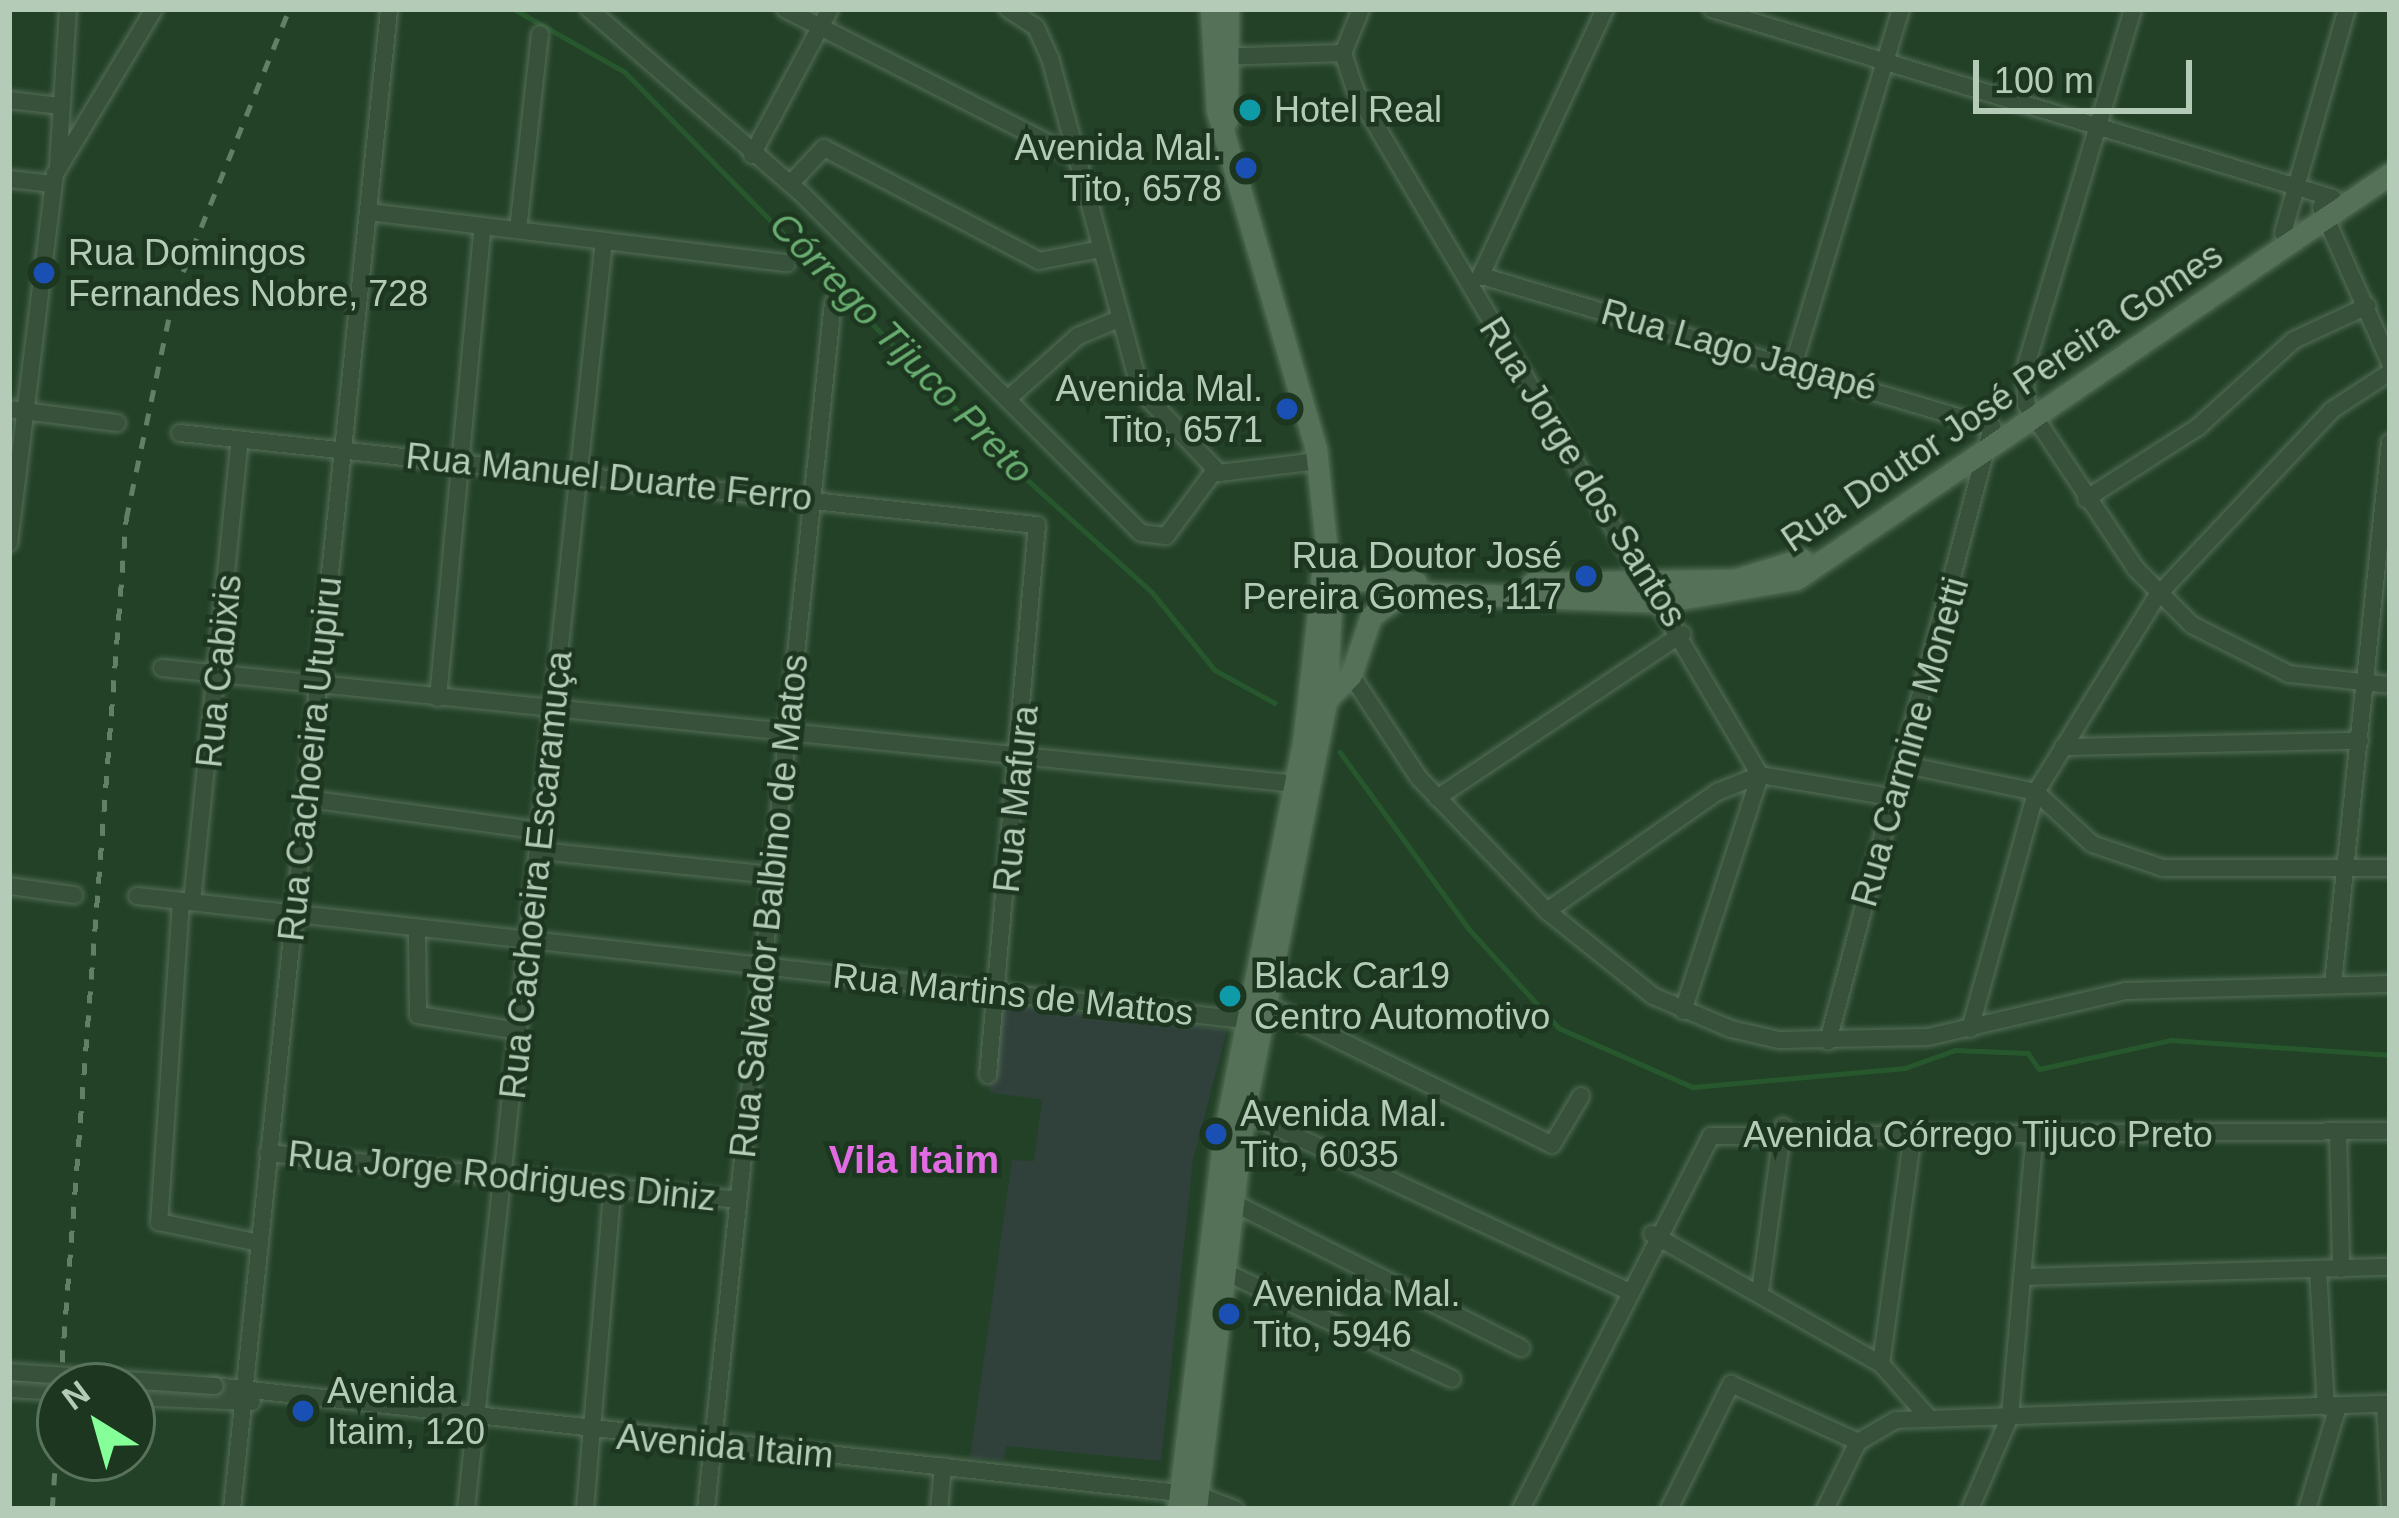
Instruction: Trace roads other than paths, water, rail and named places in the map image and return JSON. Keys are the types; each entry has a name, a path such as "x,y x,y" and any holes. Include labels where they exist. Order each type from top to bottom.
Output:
{"main road":[{"path":"1188,1502 1244,1112 1326,700 1337,580 1326,544 1318,461 1226,127 1211,9"},
{"path":"1217,57 1228,9"},
{"name":"Rua Doutor José Pereira Gomes","path":"1378,608 1405,592 1656,593 1785,568 1992,435 2390,160"},
{"name":"Rua Doutor José Pereira Gomes","path":"2029,410 2283,233 2390,174"},
{"path":"1326,700 1352,675 1378,608 1337,580"},
{"path":"1188,1502 1244,1020 1337,580"},
{"name":"Rua Doutor José Pereira Gomes","path":"1337,580 1656,593"}],"street":[{"path":"9,543 16,410 55,176 68,9"},
{"path":"55,176 154,9"},
{"name":"Rua Cachoeira Utupiru","path":"232,1509 292,916 323,685 389,9"},
{"path":"589,9 627,37 752,155 791,183 1152,539 1174,527 1215,470 1318,461"},
{"path":"784,9 1081,160"},
{"path":"752,155 830,9"},
{"path":"1008,9 1036,27 1081,160 1140,390 1215,470"},
{"path":"1217,57 1343,52 1360,9"},
{"path":"1485,277 1604,9"},
{"path":"1712,9 2295,182 2327,207 2367,306 2385,335 2390,363"},
{"path":"1794,364 1901,9"},
{"path":"2133,9 2025,369 2029,410 2086,500 2157,596 2253,661 2390,685"},
{"path":"2283,233 2347,9"},
{"path":"518,230 541,34"},
{"name":"Rua Jorge dos Santos","path":"1343,52 1461,274 1682,634 1760,775"},
{"path":"9,100 59,106"},
{"path":"791,183 824,148 1039,261 1102,249"},
{"path":"9,179 55,176"},
{"path":"369,212 787,263"},
{"path":"438,698 483,226"},
{"name":"Rua Cachoeira Escaramuça","path":"466,1509 604,240"},
{"name":"Rua Lago Jagapé","path":"1461,274 1794,364 1992,435"},
{"name":"Rua Salvador Balbino de Matos","path":"706,1509 833,303"},
{"path":"2086,500 2198,427 2294,340 2367,306"},
{"path":"1010,397 1078,336 1119,319"},
{"path":"1970,1029 2036,792 2157,596 2332,410 2390,372"},
{"path":"16,410 117,423"},
{"name":"Rua Manuel Duarte Ferro","path":"180,433 1037,525"},
{"name":"Rua Carmine Monetti","path":"1828,1041 1992,435"},
{"name":"Rua Cabixis","path":"240,440 221,674 187,902 159,1222 259,1243"},
{"path":"2333,984 2390,442"},
{"name":"Rua Mafura","path":"988,1075 1037,525"},
{"path":"1437,797 1682,634"},
{"path":"162,668 1296,784"},
{"path":"1352,675 1437,797 1547,911 1683,1011 1779,1040 1828,1041 1970,1029 2125,992 2390,984"},
{"path":"2063,747 2360,741"},
{"path":"1901,764 2036,792 2066,825 2126,860 2390,868"},
{"path":"1683,1011 1760,775"},
{"path":"1547,911 1717,792 1760,775 1891,796"},
{"path":"308,799 543,831"},
{"path":"541,851 772,875"},
{"path":"9,886 74,895"},
{"name":"Rua Martins de Mattos","path":"137,896 530,947 762,966 1244,1020"},
{"path":"417,934 418,1016 518,1031"},
{"path":"1264,1003 1552,1145 1581,1096"},
{"path":"1244,1112 1626,1290"},
{"path":"1760,1292 1783,1127"},
{"name":"Avenida Córrego Tijuco Preto","path":"1652,1234 1711,1136 1783,1127 2034,1141 2390,1131"},
{"path":"2338,1132 2341,1269"},
{"path":"1881,1364 1913,1133"},
{"path":"1970,1509 2010,1416 2034,1141"},
{"name":"Rua Jorge Rodrigues Diniz","path":"268,1153 737,1200"},
{"path":"585,1509 613,1185"},
{"path":"1232,1202 1521,1348"},
{"path":"1521,1509 1652,1234 1881,1364 1928,1417"},
{"path":"2022,1277 2390,1267"},
{"path":"2307,1509 2332,1406 2318,1269"},
{"path":"1223,1271 1452,1379"},
{"name":"Avenida Itaim","path":"9,1372 943,1466 1235,1509"},
{"path":"1669,1509 1729,1385 1858,1442 1928,1417 2388,1404 2390,1507"},
{"name":"Avenida Itaim","path":"156,1396 213,1394"},
{"path":"1825,1509 1858,1442"},
{"path":"939,1509 943,1466"}],"waterway":[{"name":"Córrego Tijuco Preto","path":"514,9 625,72 1011,465 1152,592 1215,670 1275,703"},
{"name":"Córrego Tijuco Preto","path":"1340,752 1469,929 1559,1028 1693,1087 1905,1068 1955,1050 2028,1053 2039,1069 2171,1040 2390,1055"}],"railway":[{"path":"62,1362 126,519 174,294 289,9"},
{"path":"52,1509 54,1482"}],"place":[{"name":"Hotel Real","path":"1250,110"},
{"name":"Avenida Mal. Tito, 6578","path":"1246,168"},
{"name":"Rua Domingos Fernandes Nobre, 728","path":"44,273"},
{"name":"Avenida Mal. Tito, 6571","path":"1287,409"},
{"name":"Rua Doutor José Pereira Gomes, 117","path":"1586,576"},
{"name":"Black Car19 Centro Automotivo","path":"1230,996"},
{"name":"Avenida Mal. Tito, 6035","path":"1216,1134"},
{"name":"Avenida Mal. Tito, 5946","path":"1229,1314"},
{"name":"Avenida Itaim, 120","path":"303,1411"}],"district":[{"name":"Vila Itaim","path":"914,1160"}]}
